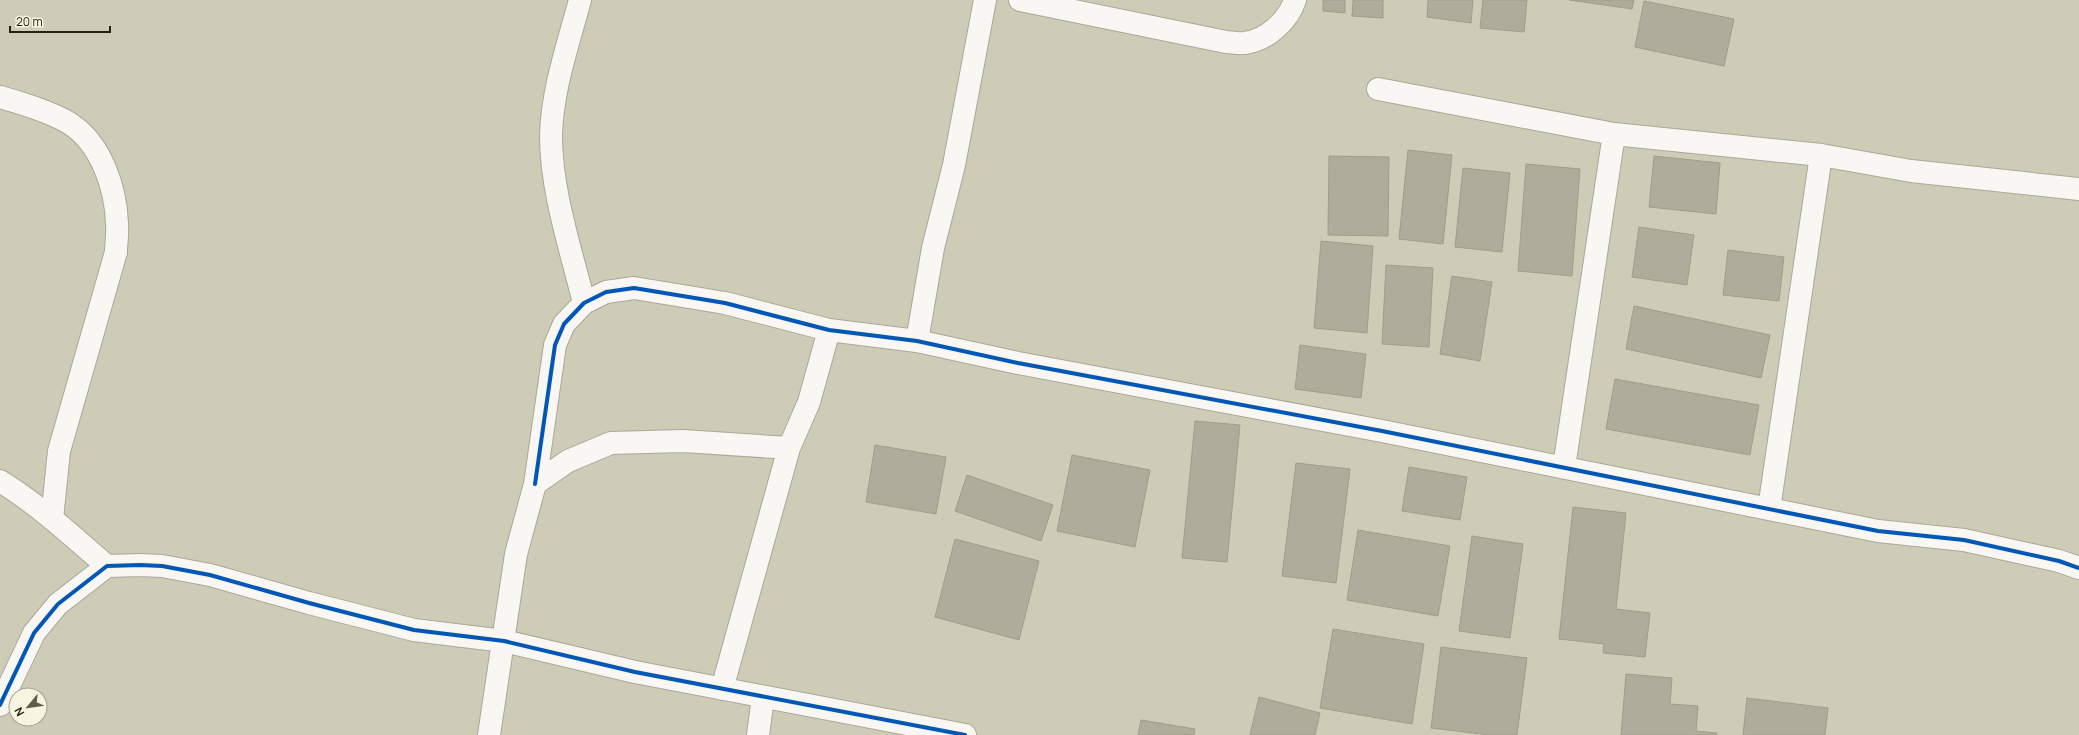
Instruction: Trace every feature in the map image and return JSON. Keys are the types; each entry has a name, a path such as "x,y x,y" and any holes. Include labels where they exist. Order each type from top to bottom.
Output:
{"street":[{"path":"580,0 556,86 551,137 556,188 584,303"},
{"path":"917,341 933,248 954,166 985,0"},
{"path":"1020,0 1226,42 1245,43 1264,38 1287,18 1296,0"},
{"path":"1378,88 1614,134 1821,155 1911,172 2079,189"},
{"path":"0,97 15,101 69,123 94,146 111,184 117,224 116,252 59,451 52,519"},
{"path":"1564,467 1614,134"},
{"path":"1769,509 1821,155"},
{"path":"489,735 516,554 535,484 555,345 564,324 584,303 606,292 634,288 725,303 829,330 917,341 1026,364 1382,430 1878,531 1964,540 2059,561 2079,568"},
{"path":"722,689 789,448 809,402 829,330"},
{"path":"535,484 568,461 611,443 683,441 789,448"},
{"path":"0,481 22,495 107,566"},
{"path":"0,705 34,633 58,604 107,566 162,566 210,575 308,603 414,630 504,641 635,672 965,735"},
{"path":"758,735 763,696"}],"building":[{"path":"1323,0 1345,0 1345,13 1323,11"},
{"path":"1353,0 1383,0 1383,18 1352,16"},
{"path":"1428,0 1473,0 1471,23 1427,17"},
{"path":"1483,0 1527,0 1524,32 1480,28"},
{"path":"1569,0 1634,0 1632,9"},
{"path":"1644,1 1734,19 1724,66 1635,47"},
{"path":"1408,150 1452,155 1443,244 1399,239"},
{"path":"1329,156 1389,157 1388,236 1328,235"},
{"path":"1654,156 1720,163 1716,214 1649,207"},
{"path":"1526,164 1580,169 1572,276 1518,271"},
{"path":"1463,168 1510,173 1502,252 1455,247"},
{"path":"1639,227 1694,235 1687,285 1632,277"},
{"path":"1321,241 1373,246 1367,333 1314,328"},
{"path":"1728,250 1784,257 1779,301 1723,295"},
{"path":"1386,265 1433,268 1429,347 1382,344"},
{"path":"1452,276 1492,282 1480,361 1440,354"},
{"path":"1634,306 1770,335 1761,378 1626,349"},
{"path":"1300,345 1366,354 1361,398 1295,389"},
{"path":"1615,379 1759,405 1750,455 1606,429"},
{"path":"1195,421 1240,425 1227,562 1182,558"},
{"path":"875,445 946,457 936,514 866,502"},
{"path":"1072,455 1150,470 1135,547 1057,531"},
{"path":"1296,463 1350,469 1336,583 1282,576"},
{"path":"1409,467 1467,477 1460,520 1402,511"},
{"path":"967,475 1053,505 1041,541 955,511"},
{"path":"1573,507 1626,513 1616,609 1650,613 1645,657 1603,653 1604,644 1559,639"},
{"path":"1358,530 1450,546 1438,616 1347,600"},
{"path":"1472,536 1523,544 1510,638 1459,631"},
{"path":"955,539 1039,561 1019,640 935,617"},
{"path":"1333,629 1424,644 1412,724 1320,708"},
{"path":"1441,647 1527,658 1517,735 1489,735 1431,728"},
{"path":"1626,674 1672,678 1670,704 1698,706 1696,731 1717,733 1717,735 1621,735"},
{"path":"1259,697 1320,713 1315,735 1250,735"},
{"path":"1747,698 1828,708 1825,735 1743,735"},
{"path":"1141,720 1195,729 1194,735 1138,735"}],"cycle path":[{"path":"535,484 555,345 564,324 584,303 606,292 634,288 725,303 829,330 917,341 1018,363 1382,431 1878,531 1964,540 2059,561 2079,568"},
{"path":"0,705 34,633 58,604 107,566 140,565 162,566 210,575 309,603 414,630 504,641 635,672 965,735"}]}
